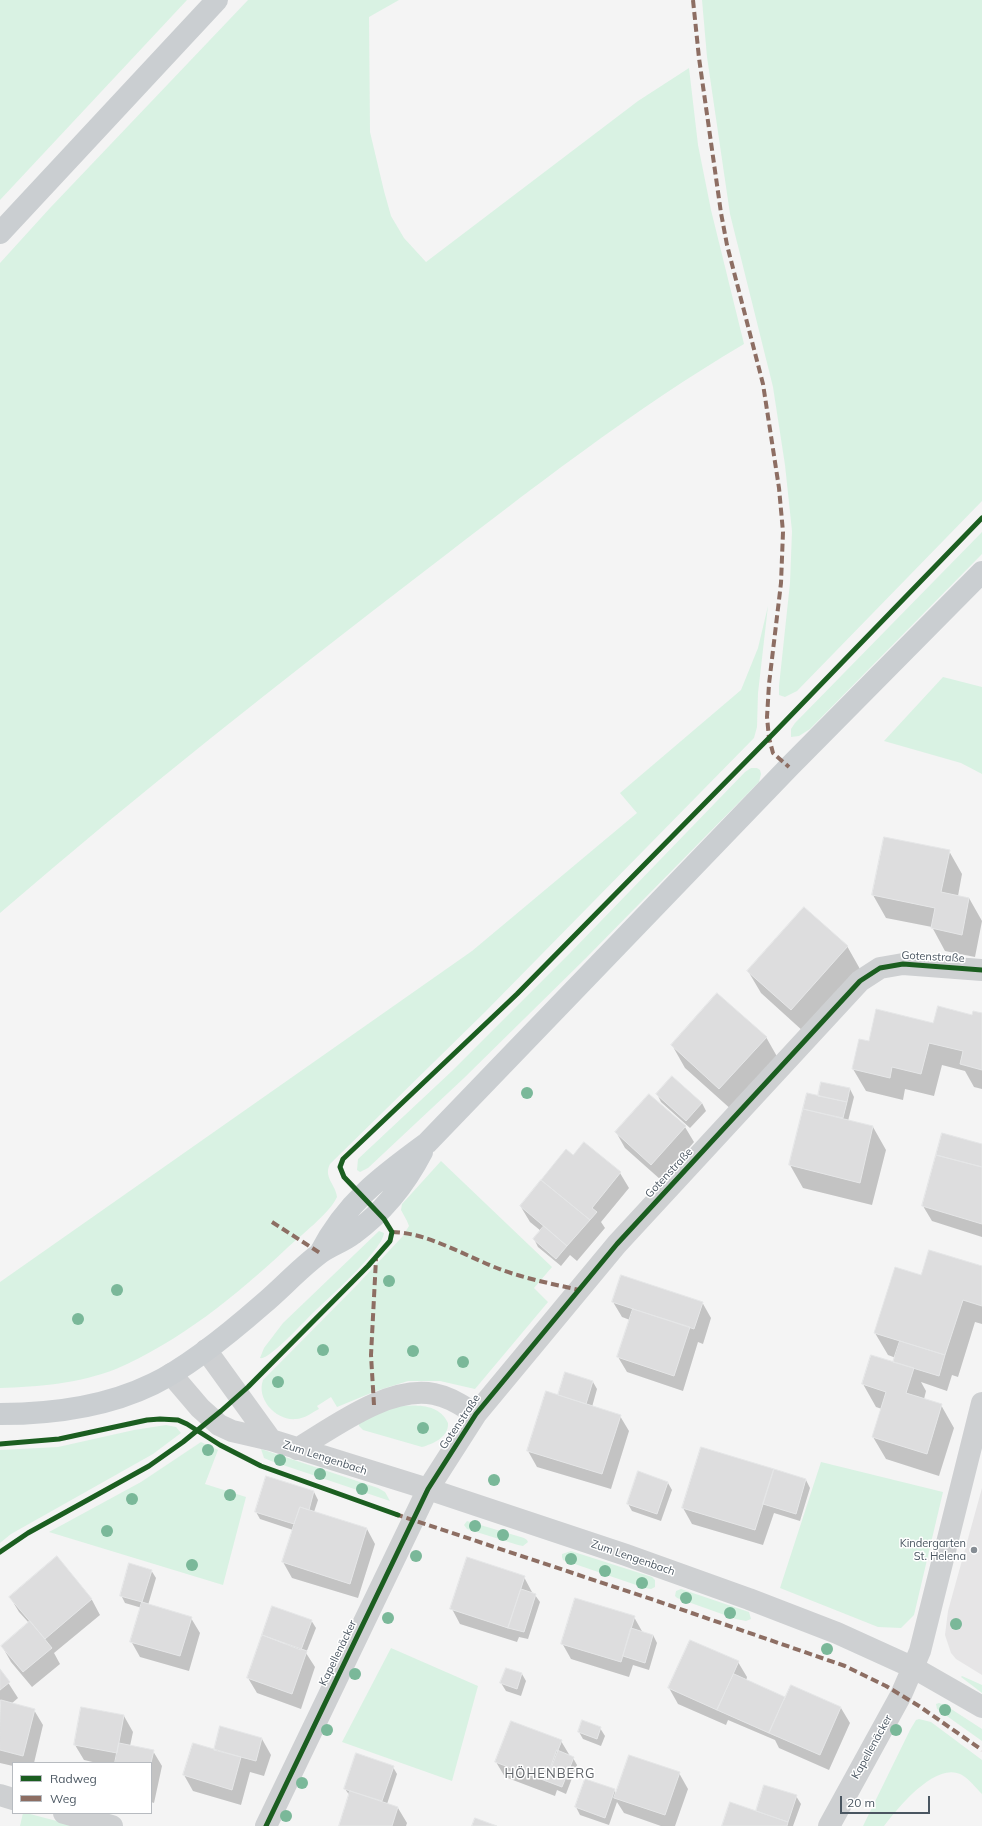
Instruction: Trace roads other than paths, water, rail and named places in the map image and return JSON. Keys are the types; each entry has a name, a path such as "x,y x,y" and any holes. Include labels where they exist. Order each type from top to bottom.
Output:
{"main road":[{"path":"0,233 217,0"},
{"path":"0,1414 70,1409 106,1401 137,1391 171,1374 206,1350 262,1306 320,1252 336,1224 361,1196 389,1171 427,1143 789,767 982,572"}],"street":[{"name":"Gotenstraße","path":"428,1489 476,1414 617,1244 860,981 880,968 903,964 982,970"},
{"name":"Zum Lengenbach","path":"206,1350 271,1440"},
{"name":"Zum Lengenbach","path":"171,1374 200,1408 219,1425 232,1431 271,1440 428,1489 749,1599 837,1633 914,1668 982,1707"},
{"path":"297,1449 350,1417 392,1397 413,1393 433,1394 450,1399 476,1414"},
{"name":"Kapellenäcker","path":"830,1826 914,1668 920,1651 982,1403"},
{"name":"Kapellenäcker","path":"266,1826 428,1489"},
{"path":"0,1795 12,1799"},
{"path":"68,1814 112,1826"}],"place":[{"name":"Kindergarten St. Helena","path":"974,1550"}],"district":[{"name":"HÖHENBERG","path":"550,1774"}]}
